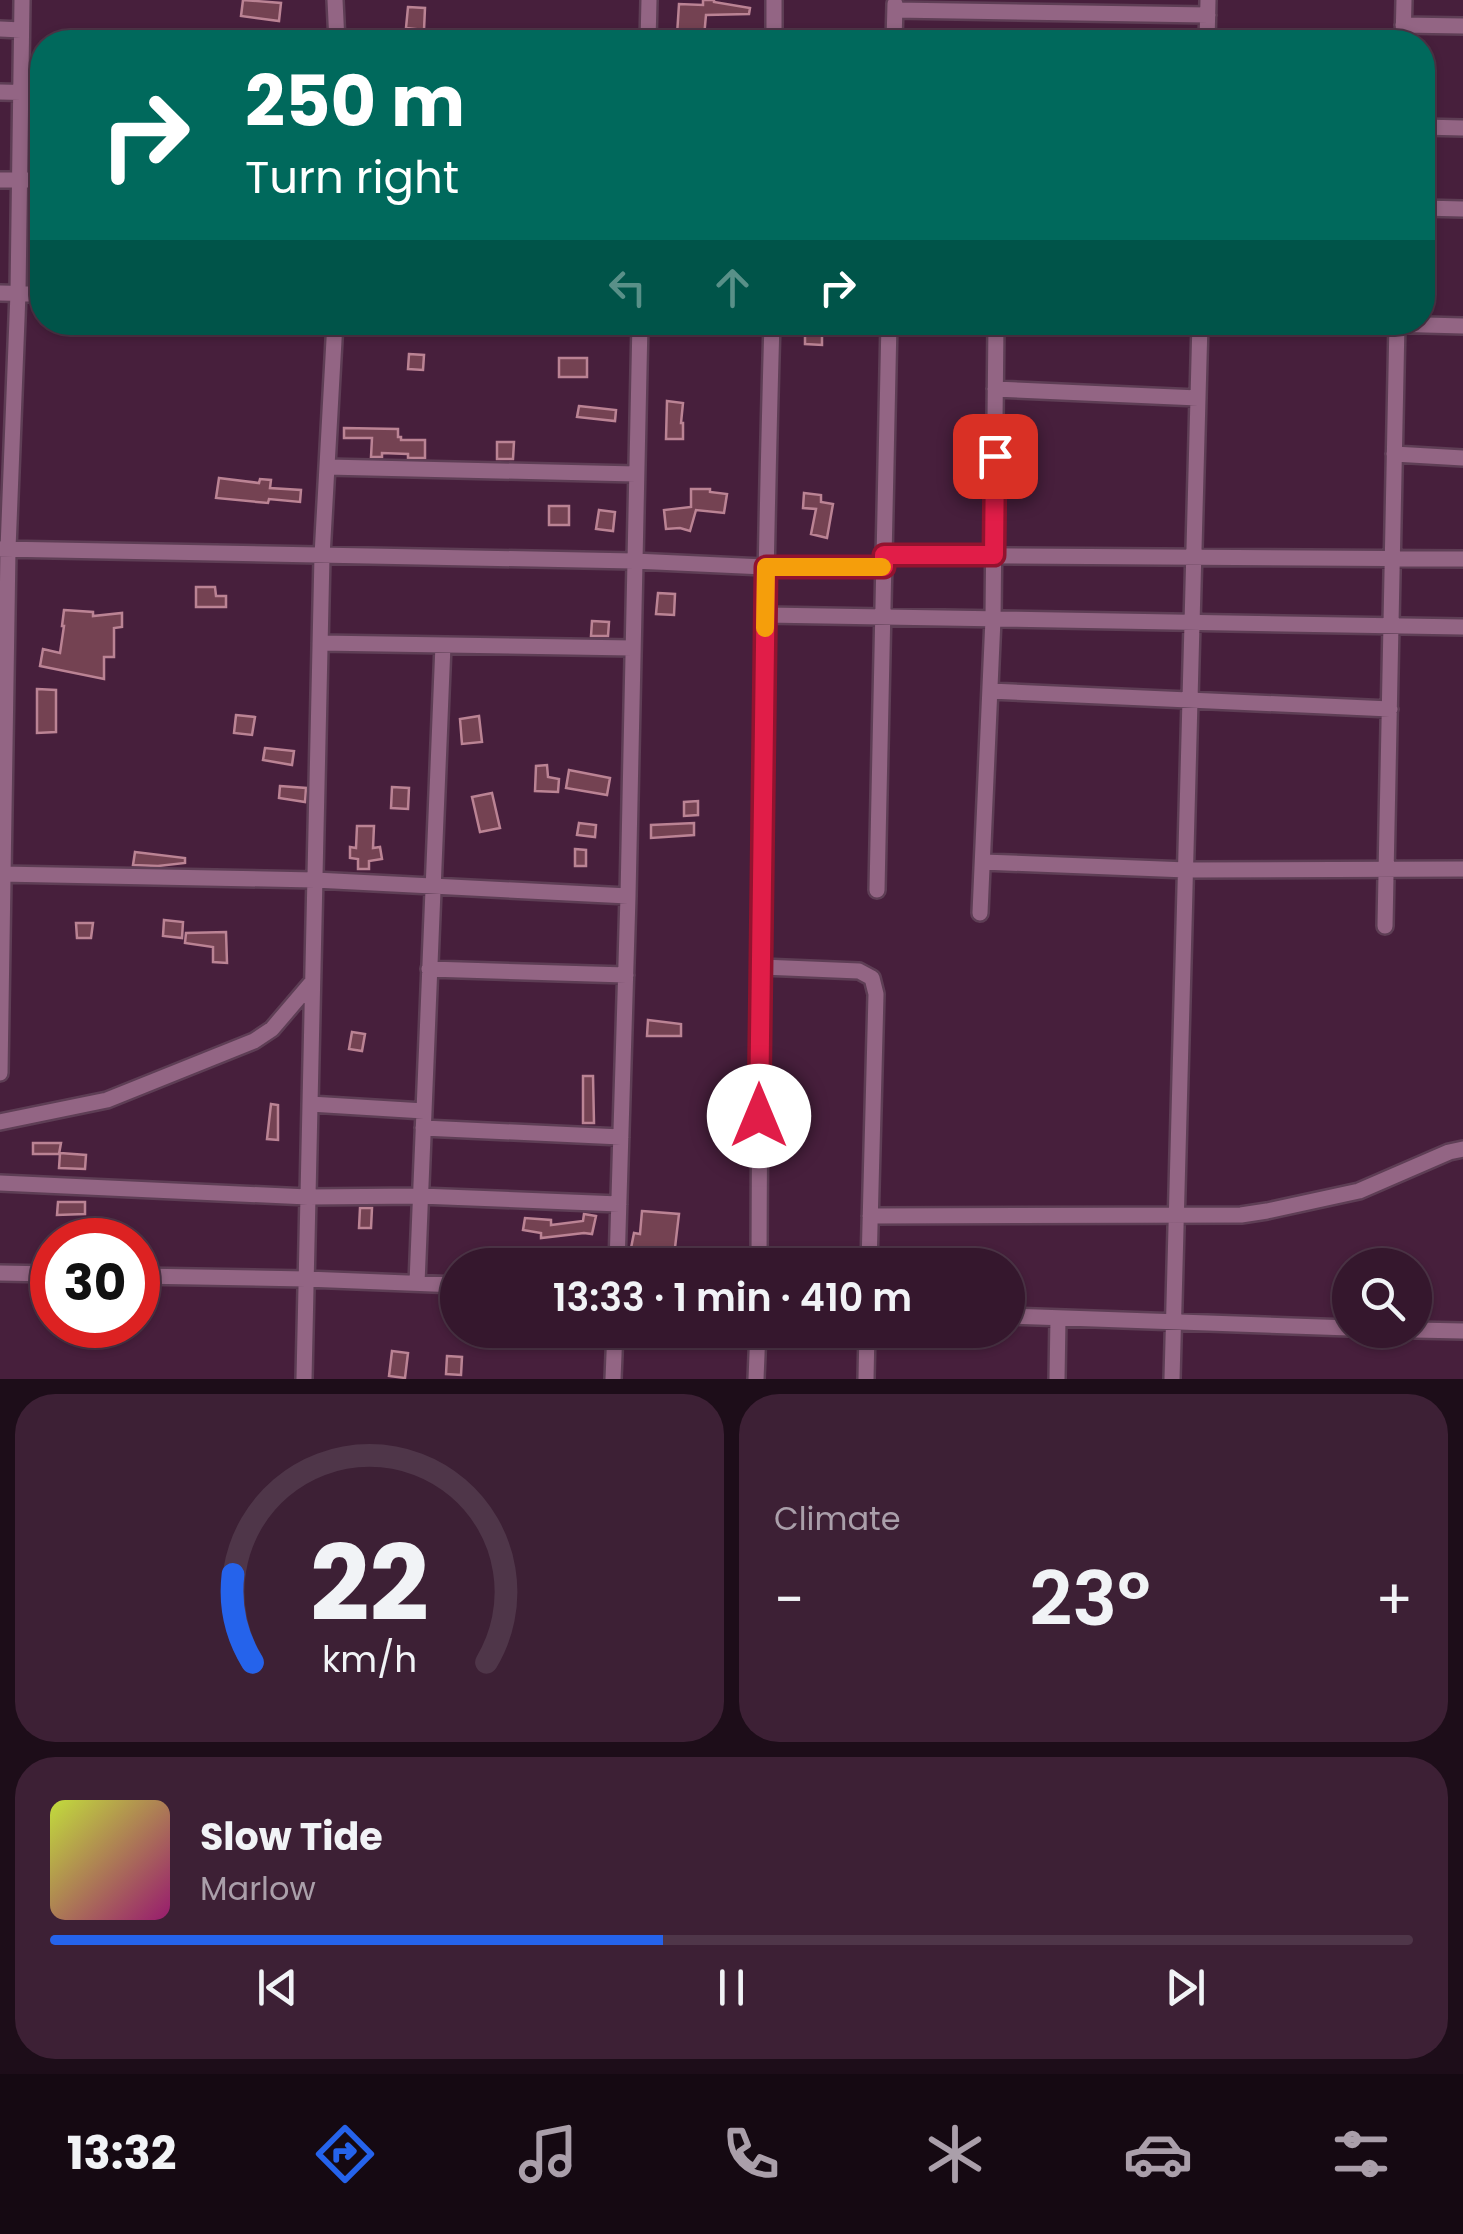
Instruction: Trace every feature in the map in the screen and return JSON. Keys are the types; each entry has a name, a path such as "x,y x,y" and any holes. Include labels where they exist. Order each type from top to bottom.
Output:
{"street":[{"path":"0,1073 4,549 18,293 22,0"},
{"path":"336,0 337,30"},
{"path":"648,30 649,0"},
{"path":"774,0 774,30"},
{"path":"1403,30 1404,0"},
{"path":"894,30 895,5 1208,8"},
{"path":"1403,25 1463,26"},
{"path":"0,29 21,30"},
{"path":"0,92 30,92"},
{"path":"1435,127 1463,128"},
{"path":"0,180 30,180"},
{"path":"1435,208 1463,209"},
{"path":"0,292 30,294"},
{"path":"1435,325 1463,326"},
{"path":"304,1379 322,556 334,335"},
{"path":"617,1248 640,335"},
{"path":"758,1248 772,335"},
{"path":"877,890 889,335"},
{"path":"980,912 993,619 996,335"},
{"path":"1172,1379 1200,335"},
{"path":"1385,926 1397,335"},
{"path":"995,389 1198,398"},
{"path":"1394,454 1463,458"},
{"path":"327,467 636,474"},
{"path":"4,549 766,567 994,555 1463,559"},
{"path":"766,616 1463,628"},
{"path":"320,643 632,648"},
{"path":"417,1284 443,645"},
{"path":"990,691 1390,709"},
{"path":"983,862 1187,870 1463,869"},
{"path":"2,874 315,880 628,896"},
{"path":"760,966 858,971 872,978 876,994 869,1248"},
{"path":"430,969 626,975"},
{"path":"0,1122 107,1100 254,1041 288,1013 312,982"},
{"path":"310,1104 424,1110"},
{"path":"423,1128 620,1138"},
{"path":"870,1216 1241,1214 1359,1191 1463,1148"},
{"path":"0,1184 308,1197 420,1196 618,1204"},
{"path":"0,1273 30,1274"},
{"path":"160,1276 440,1285"},
{"path":"1025,1317 1332,1327"},
{"path":"1057,1379 1058,1318"},
{"path":"1432,1330 1463,1331"},
{"path":"613,1379 614,1348"},
{"path":"756,1379 757,1348"},
{"path":"866,1379 867,1348"}],"building":[{"path":"243,0 281,3 279,21 241,16"},
{"path":"703,0 714,0 750,8 749,14 706,15 705,30 677,30 679,4 703,5"},
{"path":"408,7 425,8 424,30 406,28"},
{"path":"805,335 822,335 822,345 805,344"},
{"path":"409,354 424,355 423,370 408,369"},
{"path":"559,358 587,358 587,377 559,377"},
{"path":"667,401 683,403 683,439 666,439"},
{"path":"579,406 616,410 615,421 577,417"},
{"path":"344,428 398,429 401,440 425,440 425,458 382,453 382,457 371,457 372,438 344,438"},
{"path":"497,442 514,442 513,459 497,459"},
{"path":"219,478 259,483 260,479 271,480 270,488 301,490 300,502 216,498"},
{"path":"691,489 727,494 724,513 696,510 690,531 666,529 664,510 691,507"},
{"path":"804,493 821,495 821,502 833,504 827,538 811,534 816,509 803,508"},
{"path":"549,506 569,506 569,525 549,525"},
{"path":"599,510 615,512 613,531 596,529"},
{"path":"196,587 215,587 216,596 226,596 226,607 196,607"},
{"path":"658,593 675,594 674,615 656,614"},
{"path":"64,610 93,612 93,616 122,613 122,627 114,628 114,657 104,657 104,679 40,666 43,649 60,653"},
{"path":"592,621 609,622 608,636 591,636"},
{"path":"37,689 56,690 56,732 37,733"},
{"path":"236,715 255,717 252,735 234,733"},
{"path":"479,716 482,742 462,744 460,719"},
{"path":"265,748 294,751 292,765 263,760"},
{"path":"547,765 548,777 559,779 558,792 535,791 536,766"},
{"path":"569,770 610,778 607,795 566,788"},
{"path":"280,786 306,788 305,802 279,798"},
{"path":"392,787 409,788 408,809 391,808"},
{"path":"492,793 500,828 480,832 472,797"},
{"path":"698,801 698,815 684,816 684,802"},
{"path":"579,823 596,825 595,837 577,835"},
{"path":"694,823 694,835 651,838 651,825"},
{"path":"357,826 374,826 373,848 380,847 382,859 369,861 369,869 358,869 358,859 350,858 350,847 356,848"},
{"path":"575,849 586,850 586,866 575,866"},
{"path":"135,852 185,858 185,863 133,865"},
{"path":"164,920 183,922 182,938 163,936"},
{"path":"76,923 93,923 91,938 77,938"},
{"path":"226,932 227,963 213,962 213,947 185,943 186,933"},
{"path":"648,1020 681,1024 681,1036 647,1036"},
{"path":"352,1032 365,1034 362,1051 349,1049"},
{"path":"583,1076 593,1076 594,1123 583,1123"},
{"path":"271,1104 278,1105 278,1140 267,1139"},
{"path":"33,1143 61,1143 59,1154 33,1154"},
{"path":"60,1153 86,1155 85,1169 59,1168"},
{"path":"58,1202 85,1202 85,1214 57,1215"},
{"path":"360,1208 372,1208 371,1228 359,1228"},
{"path":"642,1211 679,1214 675,1248 631,1248 634,1233 640,1234"},
{"path":"584,1214 596,1216 592,1234 541,1238 541,1233 523,1230 525,1218 551,1220 551,1225 583,1221"},
{"path":"392,1351 408,1353 405,1378 389,1376"},
{"path":"447,1356 462,1357 461,1375 446,1374"}],"slow traffic":[{"path":"765,628 766,567 882,567"}],"route":[{"path":"759,1116 766,567 884,567 884,555 994,555 995,456"}]}
